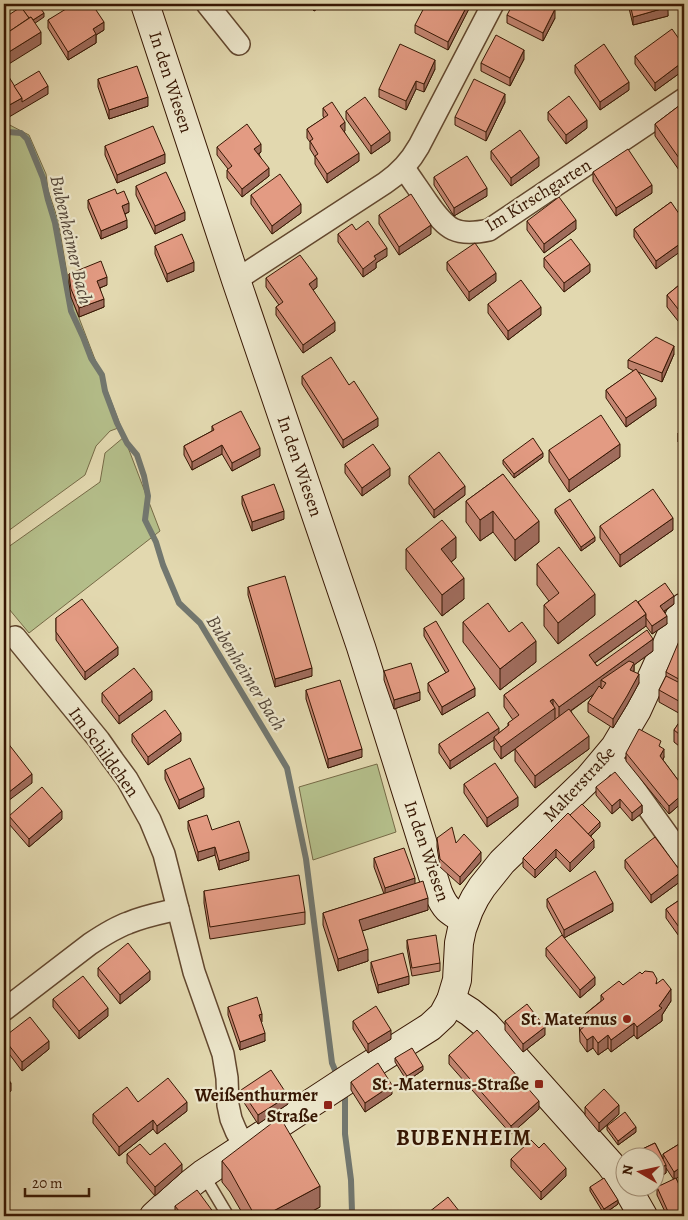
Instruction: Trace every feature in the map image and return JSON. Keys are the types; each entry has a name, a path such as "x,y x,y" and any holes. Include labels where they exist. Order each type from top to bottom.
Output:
{"street":[{"name":"In den Wiesen","path":"145,4 236,280 361,647 438,892 446,908 465,920"},
{"path":"207,4 239,44"},
{"path":"236,280 390,180 404,168 419,146 493,4"},
{"name":"Im Kirschgarten","path":"404,168 440,220 450,228 462,232 476,233 489,230 684,99"},
{"name":"Malterstraße","path":"465,920 482,887 502,862 589,778 608,757 637,710 684,607"},
{"name":"Im Schildchen","path":"15,637 98,740 127,779 141,802 166,863 194,972 222,1054 227,1078 228,1105 231,1118 244,1147"},
{"path":"608,757 621,770 684,858"},
{"path":"4,1010 104,934 136,920 178,909"},
{"path":"154,1216 203,1174 430,1027 443,1015 451,1000 457,980 460,936 465,920"},
{"path":"451,1000 486,1025 616,1173"},
{"path":"632,1198 643,1216"}],"lane":[{"path":"203,1174 228,1216"}],"green space":[{"path":"4,122 29,135 46,174 48,190 58,220 71,297 121,427 110,431 96,446 85,475 4,534 4,279 9,276 4,265"},
{"path":"124,437 160,531 29,633 4,603 4,550 100,482 105,453"},
{"path":"377,764 396,832 313,860 299,787"}],"building":[{"path":"32,4 37,4 44,13 33,20 23,10"},
{"path":"74,4 77,6 80,4 92,4 104,22 93,29 96,34 68,52 48,20"},
{"path":"426,4 468,4 448,42 415,25"},
{"path":"513,4 545,4 555,9 543,33 507,15"},
{"path":"630,4 667,4 668,7 633,17"},
{"path":"21,7 29,18 4,35 4,18"},
{"path":"31,17 41,32 4,55 4,35"},
{"path":"672,29 684,46 684,61 655,83 635,56"},
{"path":"496,35 524,50 510,78 481,63"},
{"path":"400,44 435,60 424,84 416,81 406,101 379,89"},
{"path":"604,44 629,82 600,102 575,65"},
{"path":"137,66 148,97 109,110 98,79"},
{"path":"4,69 22,98 4,108"},
{"path":"39,71 48,86 22,102 22,98 14,86"},
{"path":"474,79 505,94 486,132 455,117"},
{"path":"569,96 587,120 566,135 548,112"},
{"path":"365,97 390,132 371,146 346,111"},
{"path":"332,102 345,122 340,126 359,153 327,174 315,156 318,154 310,141 313,139 307,129 328,115 323,108"},
{"path":"684,102 684,154 679,158 655,124"},
{"path":"247,124 261,144 254,149 269,168 242,189 227,170 232,166 217,147"},
{"path":"153,126 165,154 117,175 105,146"},
{"path":"520,130 539,157 511,178 491,151"},
{"path":"628,149 652,185 616,208 593,172"},
{"path":"467,156 487,188 454,208 434,177"},
{"path":"166,172 185,212 155,226 136,186"},
{"path":"280,174 301,204 272,226 251,195"},
{"path":"115,189 117,194 124,191 129,203 122,206 127,220 101,231 88,200"},
{"path":"411,194 431,225 399,247 379,215"},
{"path":"559,197 576,220 544,244 527,221"},
{"path":"671,202 684,221 684,241 656,261 634,229"},
{"path":"368,221 387,248 374,256 376,259 363,269 338,234 352,224 356,230"},
{"path":"182,234 194,262 167,274 155,246"},
{"path":"571,239 590,264 564,283 544,258"},
{"path":"475,243 496,273 469,292 447,262"},
{"path":"300,255 317,278 309,284 335,322 303,345 276,307 283,302 266,278"},
{"path":"101,261 107,277 97,281 104,299 79,308 71,289 69,274"},
{"path":"521,280 541,307 508,331 488,304"},
{"path":"684,281 684,312 682,314 667,295"},
{"path":"656,337 674,346 662,373 628,360"},
{"path":"331,357 349,385 354,381 378,418 343,440 302,376"},
{"path":"636,369 656,398 626,418 606,390"},
{"path":"241,411 260,448 232,463 222,445 192,462 184,446 214,430 212,426"},
{"path":"601,415 620,444 569,480 549,450"},
{"path":"684,418 684,436 678,434"},
{"path":"533,438 543,453 514,474 503,460"},
{"path":"373,444 390,468 362,488 345,464"},
{"path":"439,452 465,486 434,510 409,476"},
{"path":"503,474 539,521 515,540 493,511 480,520 466,501"},
{"path":"274,484 284,511 252,522 242,496"},
{"path":"653,489 673,518 620,555 600,526"},
{"path":"570,499 595,537 581,547 555,509"},
{"path":"442,520 456,537 441,549 464,578 442,595 406,549"},
{"path":"559,547 595,594 558,623 544,605 559,593 537,564"},
{"path":"285,576 312,668 275,679 248,587"},
{"path":"665,583 674,596 660,606 667,616 652,626 638,602"},
{"path":"82,599 118,647 85,672 56,632 56,618"},
{"path":"636,600 646,614 589,655 597,666 647,630 653,639 559,707 553,699 550,701 555,708 501,747 494,737 519,715 504,695"},
{"path":"488,603 509,632 522,622 536,641 500,669 463,622"},
{"path":"436,621 475,688 442,707 428,683 449,671 424,628"},
{"path":"682,634 684,635 684,682 666,672"},
{"path":"629,661 634,663 630,670 639,674 613,719 588,703 599,686 602,689 606,683 601,680"},
{"path":"411,663 420,692 394,700 384,671"},
{"path":"134,668 152,691 119,716 102,693"},
{"path":"666,676 684,685 684,704 659,690"},
{"path":"340,680 362,749 328,759 306,690"},
{"path":"569,709 589,736 535,776 515,749"},
{"path":"165,710 181,733 148,757 132,734"},
{"path":"488,712 499,728 450,761 439,744"},
{"path":"684,715 684,738 674,730"},
{"path":"639,729 661,741 659,746 664,749 660,756 684,788 684,793 669,806 626,753"},
{"path":"7,742 32,774 4,796 4,745"},
{"path":"190,758 204,788 179,800 165,770"},
{"path":"495,763 518,797 487,818 464,784"},
{"path":"615,772 642,805 632,813 620,799 612,806 596,787"},
{"path":"42,787 62,811 29,839 9,816"},
{"path":"582,804 600,822 588,834 570,815"},
{"path":"568,813 594,840 570,863 556,849 535,870 523,858"},
{"path":"207,815 212,830 239,821 249,852 219,861 215,847 198,852 188,821"},
{"path":"452,827 456,843 464,834 481,852 460,877 440,859 437,838"},
{"path":"655,837 681,872 651,895 625,860"},
{"path":"404,848 415,878 385,888 374,858"},
{"path":"595,871 613,903 564,930 547,899"},
{"path":"299,875 305,912 210,927 204,891"},
{"path":"423,881 428,898 359,920 368,949 338,959 323,913"},
{"path":"684,897 684,928 681,930 666,909"},
{"path":"436,935 440,963 412,968 407,940"},
{"path":"562,935 595,977 580,990 546,948"},
{"path":"128,943 150,971 120,995 98,968"},
{"path":"403,953 409,976 378,985 371,962"},
{"name":"St. Maternus","path":"645,971 653,972 657,979 656,984 663,979 671,989 659,1006 662,1008 637,1027 634,1023 611,1040 608,1035 598,1043 593,1036 587,1040 580,1030 585,1026 579,1019 604,999 601,995 619,981 623,985 640,972 642,974"},
{"path":"83,976 108,1008 79,1031 53,999"},
{"path":"257,997 262,1014 259,1015 265,1033 240,1042 228,1007"},
{"path":"527,1004 545,1027 523,1044 505,1021"},
{"path":"376,1006 391,1030 368,1044 353,1021"},
{"path":"30,1017 49,1041 22,1062 4,1037"},
{"path":"477,1030 539,1101 511,1126 449,1055"},
{"path":"412,1048 423,1066 407,1076 395,1058"},
{"path":"378,1063 392,1085 365,1103 351,1082"},
{"path":"271,1070 288,1096 258,1115 241,1090"},
{"path":"4,1073 11,1083 4,1088"},
{"path":"168,1078 187,1102 157,1126 153,1120 119,1147 93,1114 127,1087 138,1102"},
{"path":"604,1089 619,1105 599,1123 585,1107"},
{"path":"625,1112 636,1127 618,1141 607,1126"},
{"path":"280,1117 320,1186 264,1216 255,1216 230,1171 222,1161"},
{"path":"531,1140 539,1148 544,1143 566,1168 541,1192 511,1159"},
{"path":"684,1141 684,1165 674,1172 666,1159 666,1152"},
{"path":"165,1143 182,1164 155,1187 127,1154 140,1144 150,1155"},
{"path":"655,1143 658,1148 644,1148"},
{"path":"604,1178 618,1200 604,1209 590,1187"},
{"path":"676,1178 684,1196 684,1216 670,1216 662,1198 666,1198 666,1183"},
{"path":"197,1190 214,1213 210,1216 183,1216 175,1206"},
{"path":"448,1197 463,1216 424,1216"}],"waterway":[{"name":"Bubenheimer Bach","path":"4,130 21,133 27,139 43,178 55,223 71,311 91,358 102,375 105,391 117,423 127,443 137,455 148,496 145,520 156,542 163,565 179,603 200,623 287,768 306,859 332,1063 338,1077"},
{"path":"344,1091 345,1134 351,1180 352,1212"}],"place":[{"name":"St. Maternus","path":"627,1019"},
{"name":"St.-Maternus-Straße","path":"539,1084"},
{"name":"Weißenthurmer Straße","path":"328,1105"}],"district":[{"name":"BUBENHEIM","path":"464,1138"}]}
